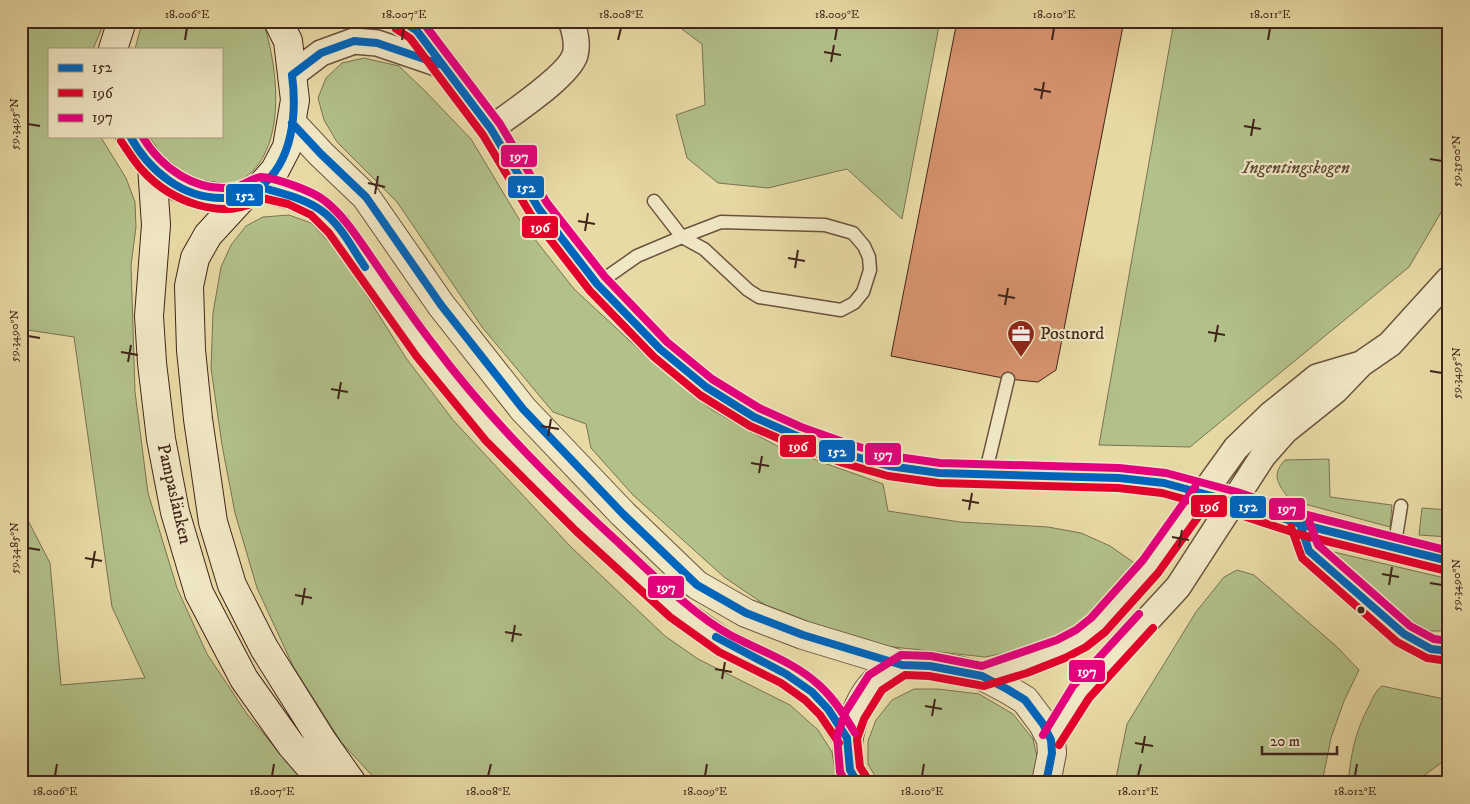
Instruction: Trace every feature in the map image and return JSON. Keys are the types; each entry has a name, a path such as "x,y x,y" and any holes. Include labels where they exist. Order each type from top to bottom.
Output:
{"street":[{"path":"113,48 122,21"},
{"name":"Pampaslänken","path":"278,21 288,41 295,100 288,147 275,170 208,235 195,258 189,286 191,350 198,419 213,522 232,585 264,648 321,739 352,783"},
{"path":"402,21 417,30 491,129 539,209 597,284 660,349 706,387 754,417 797,436 846,454 889,466 939,473 1058,475 1119,478 1164,483 1234,502 1300,524 1394,549 1449,561"},
{"path":"491,129 550,85 567,68 575,55 575,31 571,21"},
{"path":"292,75 321,53 354,42 377,43 442,65"},
{"path":"292,123 366,197 441,305 523,409 623,514 697,585 746,613 803,635 902,665 939,668 982,676 1007,689 1025,700 1043,724 1051,740 1052,753 1046,783"},
{"path":"131,138 152,166 178,187 196,194 223,198 252,192 291,195 317,207 337,226 425,351 492,434 583,524 677,610 724,642 786,674 812,692 828,709 847,738"},
{"name":"Pampaslänken","path":"152,166 156,226 150,316 152,363 161,439 175,512 199,593 244,679 291,745 324,783"},
{"path":"1051,740 1081,692 1178,587 1263,456 1278,437 1336,391 1361,364 1390,344 1449,278"},
{"path":"982,676 1024,663 1081,638 1098,624 1151,566 1236,448 1270,415 1317,377 1361,364"},
{"path":"852,779 847,738 855,715 875,683 902,665"}],"lane":[{"path":"597,284 637,256 682,237 721,222 825,225 853,233 864,246 869,257 870,270 863,292 854,303 841,310 759,297 748,290 704,249 682,237 654,201"},
{"path":"986,475 1008,379"},
{"path":"1394,549 1401,506"},
{"path":"1300,524 1309,551 1404,634 1431,649 1449,651"}],"green space":[{"path":"22,21 105,21 93,48 48,48 48,138 101,138 126,178 135,202 136,227 131,265 135,392 148,493 177,588 207,654 247,714 305,783 21,783 21,507 50,563 61,685 145,678 112,607 74,337 21,329"},
{"path":"148,21 263,21 273,61 276,107 273,130 266,150 256,168 240,181 226,186 206,183 193,178 168,160 157,149 150,138 222,138 222,48 135,48 140,30"},
{"path":"671,21 940,21 902,219 847,169 768,188 718,183 687,158 676,115 705,105 702,44"},
{"name":"Ingentingskogen","path":"1174,21 1449,21 1449,199 1409,267 1190,447 1099,445"},
{"path":"364,58 399,66 426,92 471,139 519,219 574,289 657,366 712,410 777,446 883,484 888,511 960,522 1048,527 1081,533 1110,546 1136,564 1116,590 1077,630 1032,648 985,657 857,643 774,611 724,577 633,495 591,448 586,424 553,412 482,327 397,202 337,142 324,120 318,98 326,78 342,63"},
{"path":"289,215 311,223 331,244 355,277 406,358 453,420 570,546 665,636 698,659 790,705 818,730 832,752 836,783 379,783 341,742 293,666 257,588 235,513 222,445 211,368 213,313 221,267 231,245 246,226 263,217"},
{"path":"1329,459 1330,497 1392,505 1390,527 1290,500 1280,485 1277,476 1280,466 1285,460"},
{"path":"1422,508 1449,510 1449,537 1419,535"},
{"path":"1321,549 1449,579 1449,629 1444,631 1424,631"},
{"path":"1237,570 1254,575 1336,646 1359,670 1344,701 1331,738 1322,783 1115,783 1127,724 1196,612 1224,577"},
{"path":"1382,686 1449,700 1449,757 1414,783 1348,783 1357,734 1373,698"},
{"path":"914,689 938,689 979,694 1013,714 1033,739 1039,766 1036,783 879,783 868,764 868,741 876,720 892,700"}],"building":[{"path":"957,21 1124,21 1056,370 1038,382 1008,379 891,356"}],"transit line":[{"name":"152","path":"402,21 417,31 491,129 539,209 597,284 660,349 706,387 754,417 797,436 846,454 889,466 939,473 1119,478 1164,483 1234,502 1300,524 1449,561"},
{"name":"197","path":"420,21 500,124 547,203 605,277 667,342 712,379 759,408 801,427 891,456 940,463 1119,468 1166,473 1237,492 1303,514 1449,551"},
{"name":"196","path":"396,29 410,38 483,135 531,215 590,291 654,357 700,395 750,426 843,463 888,476 939,483 1118,488 1162,493 1231,512 1298,534 1447,571"},
{"name":"152","path":"292,75 321,53 354,41 377,43 442,65"},
{"name":"152","path":"131,138 147,161 157,171 181,188 209,197 229,198 247,194 256,190 271,177 286,151 293,121 292,75"},
{"name":"152","path":"292,123 366,197 441,305 523,409 623,514 697,585 746,613 803,635 902,665 930,666 982,676 1007,689 1025,700 1043,724 1051,740 1052,753 1046,783"},
{"name":"197","path":"143,138 169,168 193,182 220,188 238,186 258,177 268,178 303,189 325,201 350,227 409,312 454,371 521,448 651,573 701,616 726,632 789,664 811,678 835,703 855,733"},
{"name":"196","path":"121,141 139,167 167,191 182,199 198,205 231,209 247,205 262,198 288,204 311,215 329,233 417,357 486,441 576,531 670,617 719,652 781,683 805,700 820,715 839,743"},
{"name":"152","path":"260,187 300,199 322,211 341,230 365,267"},
{"name":"197","path":"846,783 840,772 837,736 846,711 869,675 901,655 931,656 982,666 1057,640 1076,630 1091,618 1143,560 1195,487"},
{"name":"196","path":"867,778 860,767 857,739 864,719 882,690 905,675 929,676 984,686 1027,673 1065,658 1086,647 1105,632 1158,573 1211,499"},
{"name":"197","path":"1309,521 1318,545 1410,626 1434,639 1449,641"},
{"name":"152","path":"1300,524 1309,551 1404,634 1431,649 1449,651"},
{"name":"196","path":"1291,527 1302,558 1397,642 1427,658 1448,661"},
{"name":"197","path":"1043,735 1073,686 1139,614"},
{"name":"196","path":"1059,745 1089,698 1153,628"},
{"name":"152","path":"716,637 786,674 812,692 828,709 847,738 850,770 858,783"}],"place":[{"name":"Postnord","path":"1021,358"}]}
